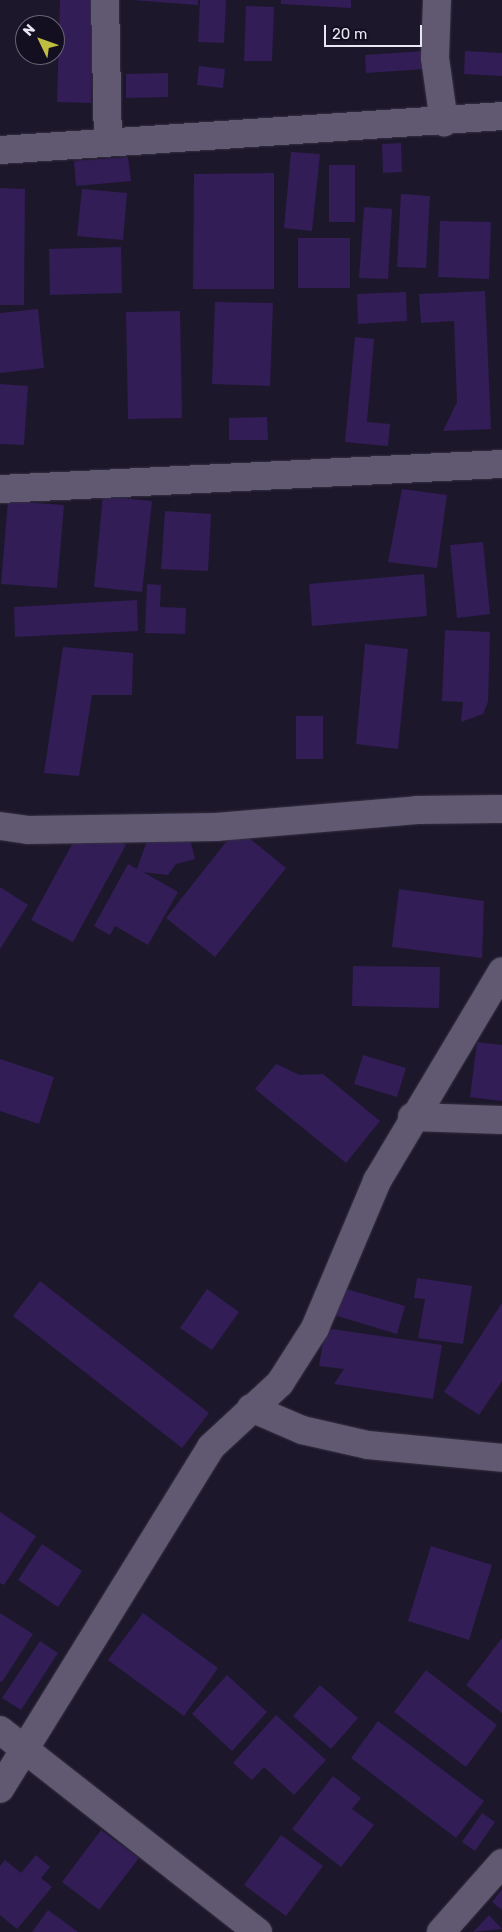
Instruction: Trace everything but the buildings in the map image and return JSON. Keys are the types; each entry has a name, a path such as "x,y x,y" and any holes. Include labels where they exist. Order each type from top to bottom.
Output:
{"street":[{"path":"105,0 108,141"},
{"path":"437,0 435,58 444,122"},
{"path":"0,150 108,141 444,122 502,116"},
{"path":"0,489 502,464"},
{"path":"0,826 28,830 216,827 417,810 502,809"},
{"path":"0,1790 211,1447 280,1383 315,1328 377,1181 412,1117 502,971"},
{"path":"412,1117 502,1120"},
{"path":"252,1408 302,1430 368,1445 502,1458"},
{"path":"0,1730 258,1932"},
{"path":"441,1932 502,1863"}]}
